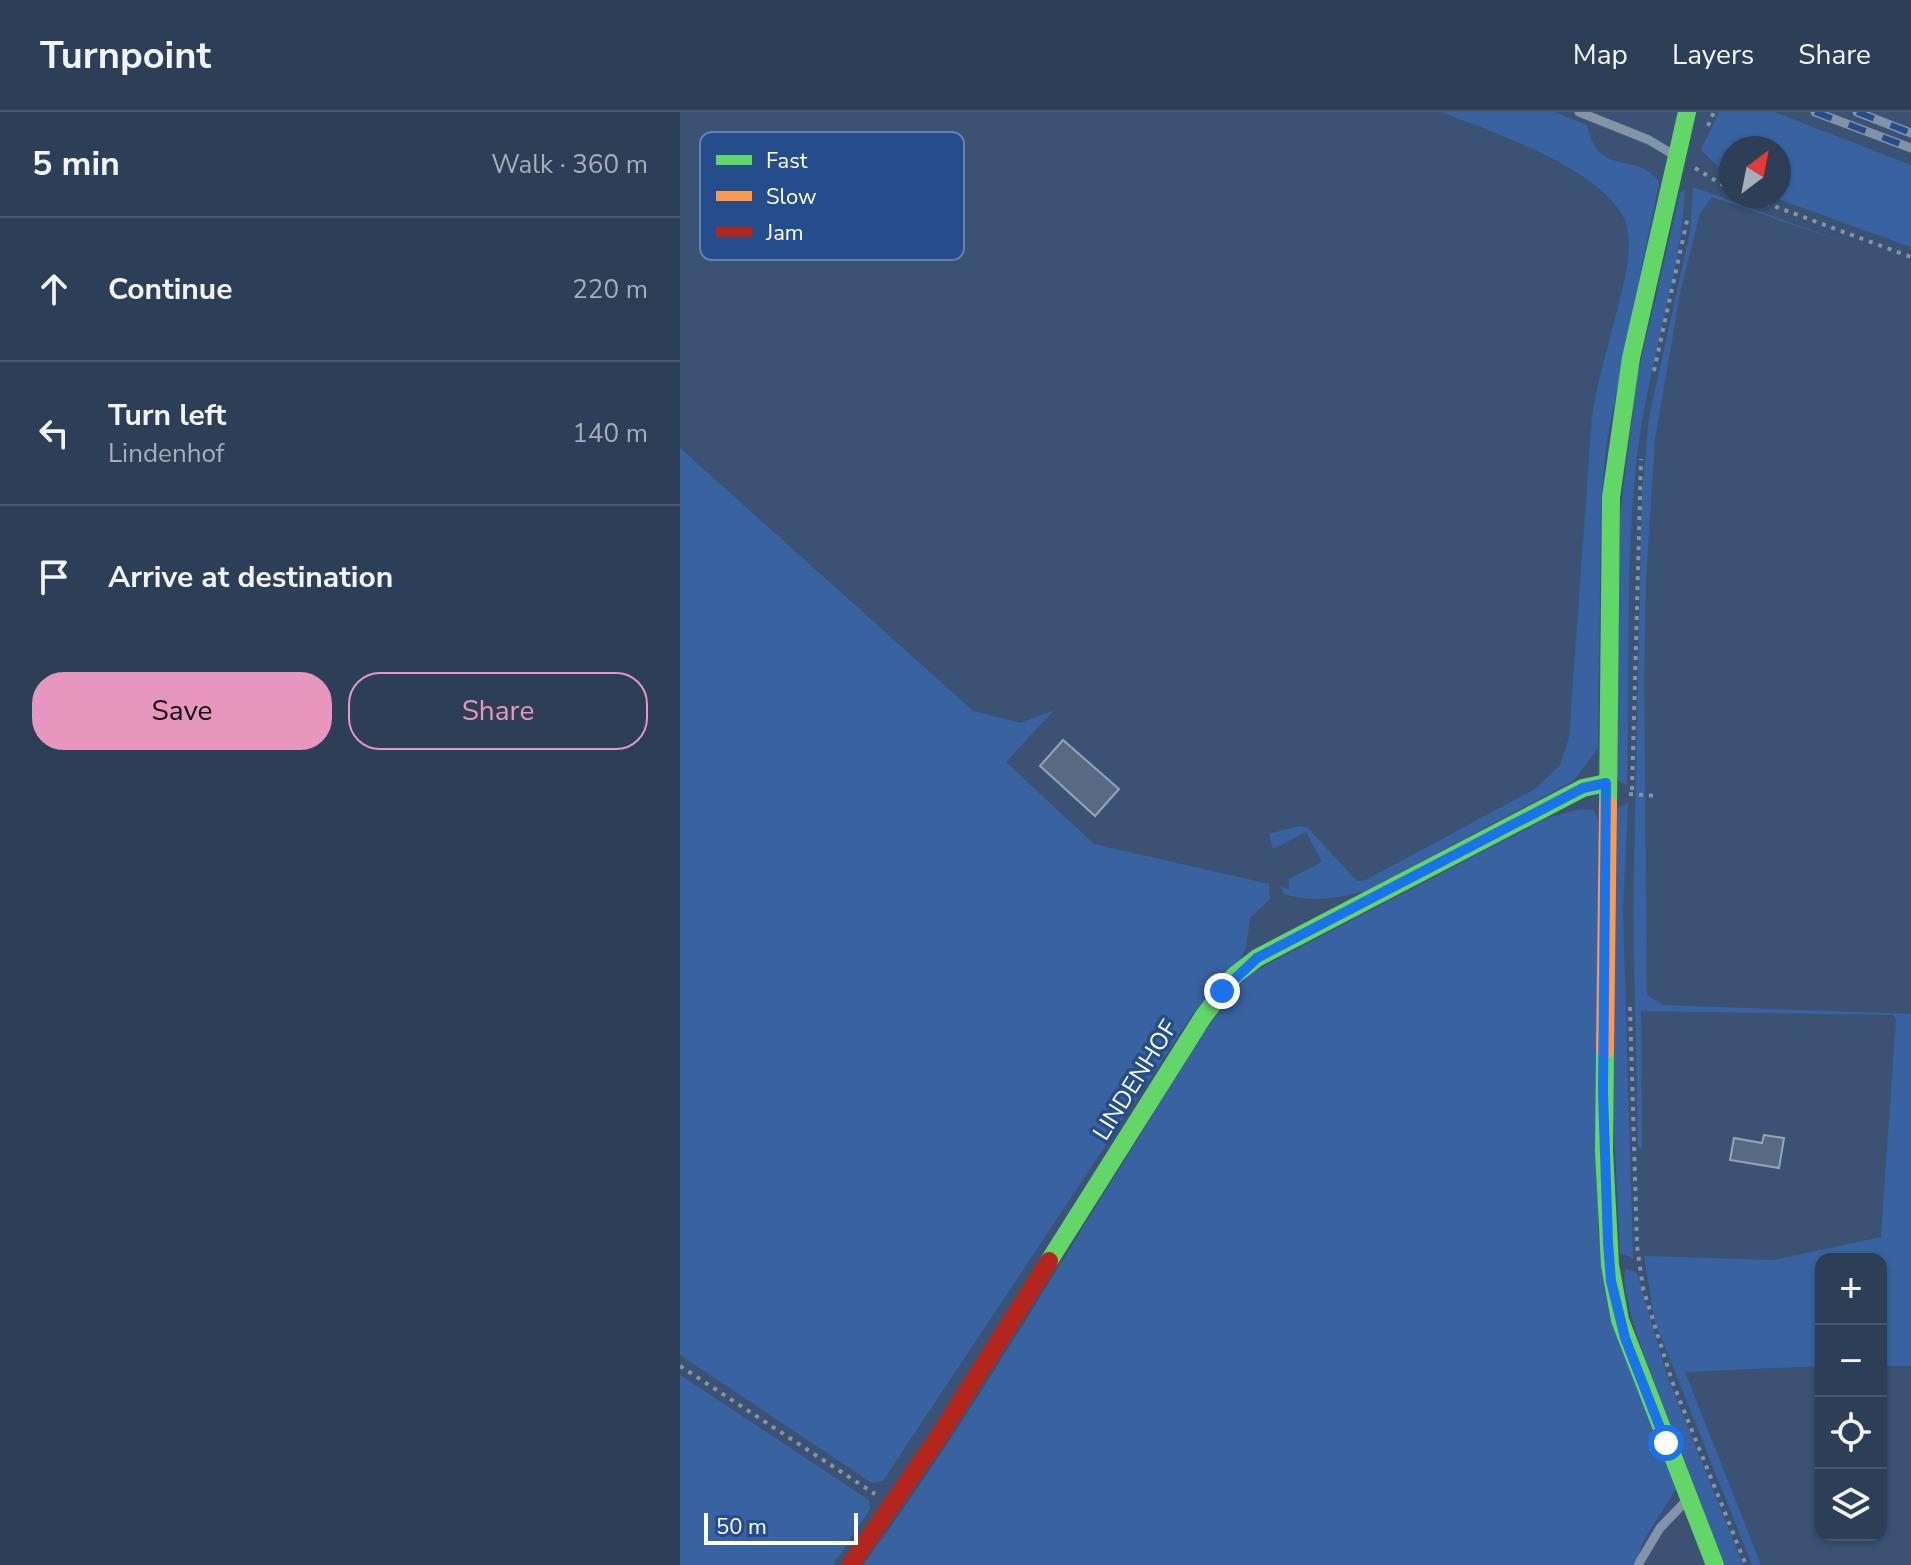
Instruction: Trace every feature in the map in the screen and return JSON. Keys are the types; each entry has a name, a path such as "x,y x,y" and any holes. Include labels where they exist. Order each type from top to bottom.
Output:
{"main road":[{"path":"1687,112 1633,347 1615,453 1609,547 1604,1137 1611,1281 1625,1338 1715,1565"},
{"name":"LINDENHOF","path":"850,1565 938,1437 1203,1017 1235,975 1257,958 1583,788 1606,783"}],"lane":[{"path":"1579,112 1649,140 1676,156"},
{"path":"1639,1563 1660,1528 1688,1499"}],"path":[{"path":"1708,127 1714,112"},
{"path":"1691,178 1698,154"},
{"path":"1676,156 1719,183"},
{"path":"1653,373 1687,232 1689,204"},
{"path":"1779,208 1911,257"},
{"path":"1632,795 1641,453"},
{"path":"1630,998 1637,1246 1643,1288 1672,1381 1746,1565"},
{"path":"680,1366 891,1504"}],"shaded area":[{"path":"1441,112 1554,112 1587,125 1592,141 1609,158 1641,167 1659,182 1606,445 1601,502 1598,748 1573,781 1368,890 1326,898 1294,897 1284,894 1281,887 1289,889 1289,879 1322,862 1306,832 1273,849 1269,834 1299,826 1308,828 1357,881 1364,881 1535,789 1560,765 1569,738 1592,416 1626,273 1628,231 1624,218 1611,200 1569,167 1515,141"},
{"path":"1719,112 1774,112 1911,165 1911,247 1791,204 1791,136 1719,136 1719,167 1701,150"},
{"path":"1693,187 1719,196 1719,199 1712,197 1700,213 1680,293 1655,439 1646,579 1644,679 1647,995 1663,1005 1911,1014 1911,1366 1887,1366 1887,1253 1815,1253 1815,1366 1685,1372 1761,1565 1752,1565 1655,1322 1644,1256 1773,1260 1881,1237 1896,1020 1893,1015 1641,1011 1642,1149 1638,1147 1633,914 1642,494 1649,417 1690,232"},
{"path":"1685,189 1678,252 1644,408 1634,483 1629,569 1627,785 1616,780 1620,514 1638,373 1680,193"},
{"path":"1744,208 1750,208 1849,244"},
{"path":"680,448 973,711 1021,723 1054,710 1006,762 1094,844 1269,884 1270,899 1250,918 1246,947 1239,962 1192,1015 883,1481 872,1483 680,1355"},
{"path":"1628,803 1623,910 1633,1258 1620,1253 1613,1108 1617,808"},
{"path":"1581,809 1594,810 1598,820 1598,1231 1676,1489 1642,1543 1636,1565 863,1565 966,1415 1200,1039 1251,973 1547,818"},
{"path":"1626,1269 1637,1273 1666,1373 1743,1565 1725,1565 1683,1460 1633,1320 1625,1287"},
{"path":"680,1375 869,1500 870,1509 833,1565 680,1565"}],"building":[{"path":"1063,740 1119,789 1095,816 1040,766"},
{"path":"1764,1135 1784,1138 1779,1168 1730,1160 1734,1138 1762,1143"}],"railway":[{"path":"1815,112 1911,148"},
{"path":"1857,112 1911,133"}],"traffic: fast":[{"path":"1608,805 1611,497 1631,358 1687,112"},
{"path":"1049,1261 1203,1017 1235,975 1257,958 1583,788 1606,783"},
{"path":"1605,1050 1604,1151 1610,1265 1620,1320 1715,1565"}],"traffic: slow":[{"path":"1605,1050 1608,805"}],"traffic: jam":[{"path":"850,1565 938,1437 1049,1261"}],"route":[{"path":"1222,991 1235,975 1257,958 1583,788 1594,783 1606,783 1603,1093 1606,1226 1611,1281 1625,1338 1666,1443"}]}
